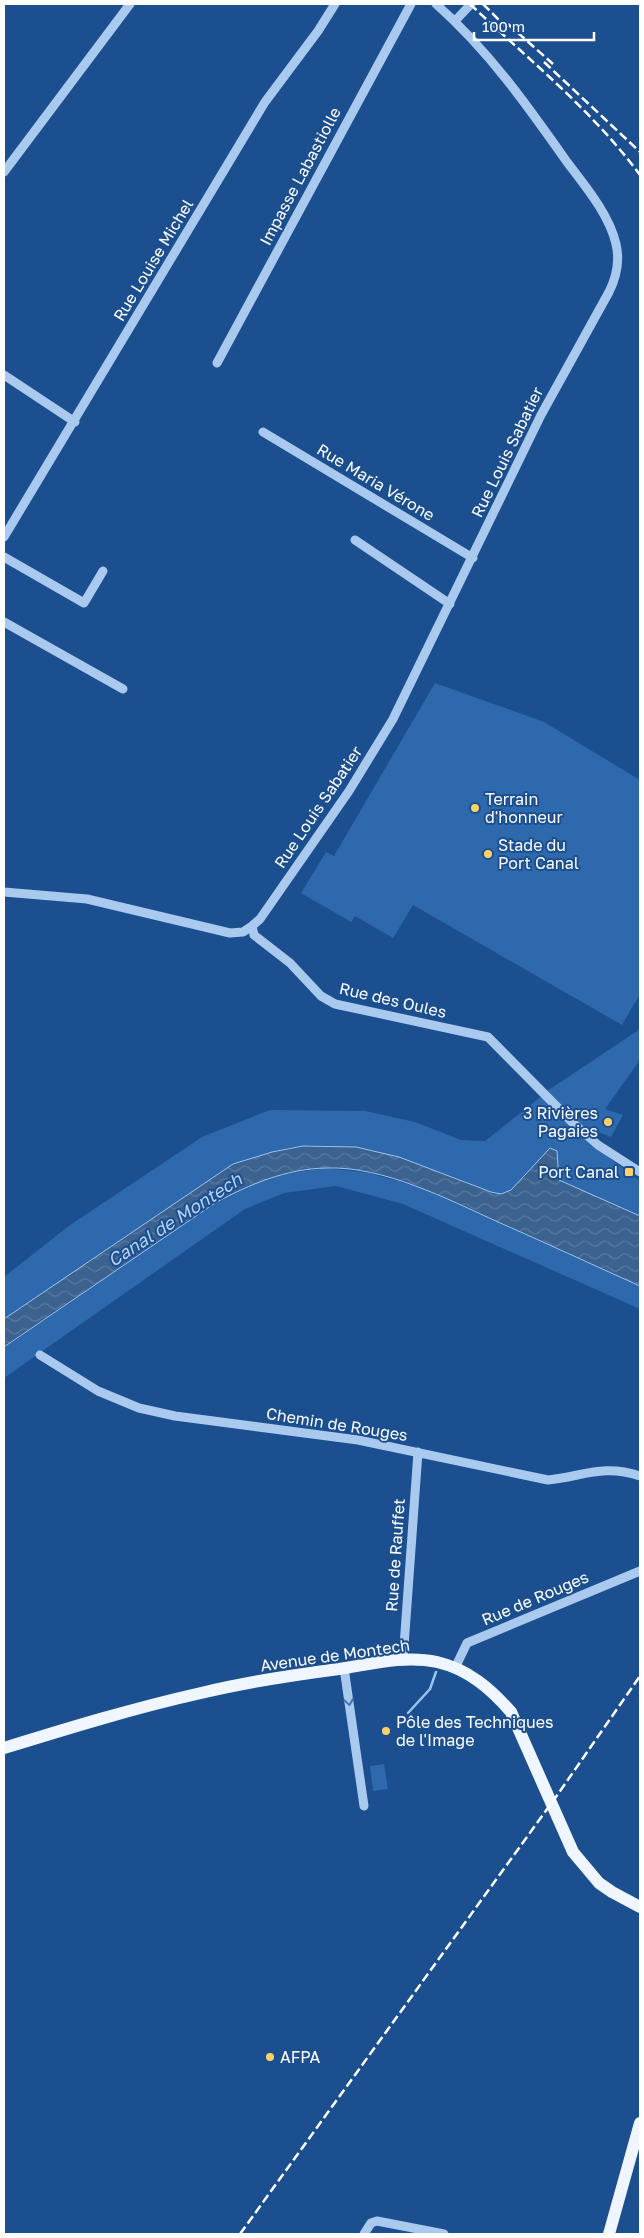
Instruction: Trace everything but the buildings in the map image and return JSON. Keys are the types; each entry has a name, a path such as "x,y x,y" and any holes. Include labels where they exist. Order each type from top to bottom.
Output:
{"main road":[{"name":"Avenue de Montech","path":"4,1748 100,1718 202,1692 275,1678 403,1660 420,1660 455,1668 473,1677 495,1693 511,1712 573,1852 582,1865 612,1892 640,1907"},
{"path":"609,2234 640,2123"}],"street":[{"path":"4,172 130,4"},
{"name":"Rue Louise Michel","path":"4,537 75,422 265,102 318,31 335,4"},
{"name":"Impasse Labastiolle","path":"217,363 411,4"},
{"name":"Rue Louis Sabatier","path":"252,926 260,918 349,791 393,720 541,415 614,282 618,257 616,242 593,198 499,68 455,21 436,4"},
{"path":"455,21 471,4"},
{"path":"4,375 75,422"},
{"name":"Rue Maria Vérone","path":"263,432 472,558"},
{"path":"356,540 450,604"},
{"path":"4,558 84,603 103,571"},
{"path":"4,622 123,689"},
{"path":"4,892 87,900 230,933 243,932 252,926"},
{"name":"Rue des Oules","path":"252,926 254,936 290,963 321,996 335,1004 488,1037 493,1040 572,1122 598,1145 640,1172"},
{"name":"Chemin de Rouges","path":"40,1354 98,1390 139,1408 175,1416 358,1440 548,1480 591,1471 611,1470 640,1476"},
{"name":"Rue de Rauffet","path":"403,1660 418,1452"},
{"name":"Rue de Rouges","path":"455,1668 467,1643 640,1571"},
{"path":"344,1668 364,1806"},
{"path":"364,2234 371,2223 377,2221 444,2234"}],"shaded area":[{"name":"Stade du Port Canal","path":"435,683 544,722 640,780 640,994 622,1025 413,905 393,938 355,916 351,922 301,893 326,852 334,856"},
{"path":"640,1029 640,1060 605,1109 623,1115 611,1137 591,1129 586,1135 544,1093"},
{"path":"543,1095 592,1145 640,1181 640,1216 559,1180 557,1151 551,1148 511,1190 502,1194 491,1192 400,1158 377,1152 329,1146 295,1147 233,1164 4,1319 4,1277 70,1225 202,1137 270,1110 365,1111 415,1122 461,1140 485,1141"},
{"path":"326,1168 369,1173 419,1187 640,1286 640,1309 403,1204 336,1186 284,1193 245,1209 4,1378 4,1348 215,1203 246,1186 278,1175"},
{"path":"384,1764 388,1789 373,1791 370,1766"}],"water":[{"name":"Canal de Montech","path":"303,1146 356,1147 399,1157 491,1192 501,1194 511,1190 550,1148 557,1151 559,1180 640,1216 640,1286 415,1186 370,1172 348,1169 311,1169 269,1179 215,1203 4,1347 4,1319 233,1164 272,1152"}],"waterway":[{"path":"408,1713 430,1689 436,1672"}],"railway":[{"path":"470,4 580,107 621,151 640,175"},
{"path":"483,4 510,31"},
{"path":"508,24 553,64"},
{"path":"544,62 640,152"},
{"path":"240,2234 558,1794 640,1676"}],"place":[{"name":"Terrain d'honneur","path":"475,808"},
{"name":"Stade du Port Canal","path":"488,854"},
{"name":"3 Rivières Pagaies","path":"608,1122"},
{"name":"Port Canal","path":"629,1172"},
{"name":"Pôle des Techniques de l'Image","path":"386,1731"},
{"name":"AFPA","path":"270,2057"}]}
